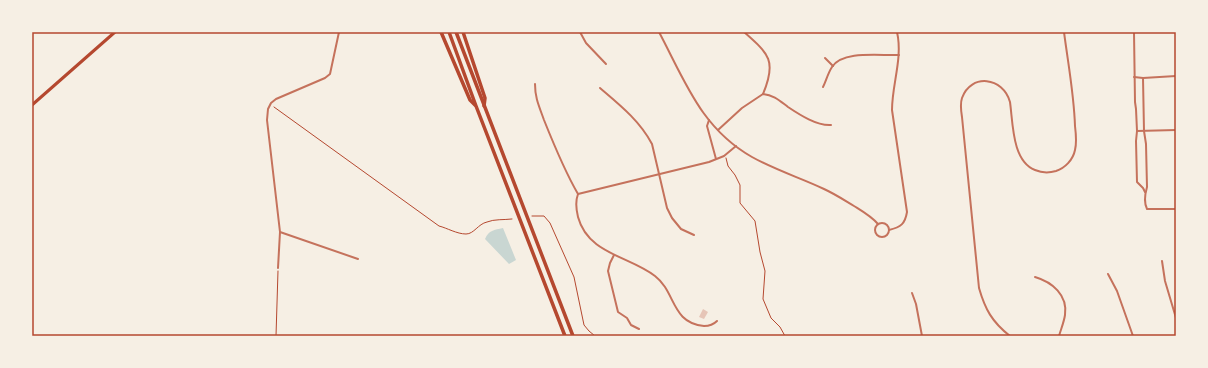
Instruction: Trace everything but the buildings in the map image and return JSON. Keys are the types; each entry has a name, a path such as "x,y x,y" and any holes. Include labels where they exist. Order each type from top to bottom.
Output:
{"highway":[{"path":"441,32 470,100 476,106"},
{"path":"449,32 565,336"},
{"path":"456,32 572,336"},
{"path":"463,32 485,98 484,107"}],"main road":[{"path":"32,105 115,32"}],"street":[{"path":"278,268 280,232 266,120 267,113 272,101 328,76 331,72 339,32"},
{"path":"580,32 591,50 606,64"},
{"path":"659,32 698,106 718,130 736,146 761,162 838,196 870,215 878,224"},
{"path":"718,130 742,108 763,94 770,75 769,61 763,50 744,32"},
{"path":"878,224 875,229 876,232 879,236 886,235 889,230 900,226 905,220 907,212 892,110 892,98 899,55 897,32"},
{"path":"1010,336 995,323 989,315 979,288 962,117 962,99 971,86 977,82 985,81 998,84 1008,95 1017,146 1020,157 1024,162 1030,168 1045,173 1059,170 1066,166 1073,158 1076,145 1071,80 1064,32"},
{"path":"1135,32 1134,77 1137,131 1137,182 1143,188 1145,193 1147,209 1176,209"},
{"path":"823,87 832,66 842,59 852,56 899,55"},
{"path":"825,58 832,66"},
{"path":"1134,77 1143,78 1176,76"},
{"path":"1143,78 1147,187 1145,193"},
{"path":"535,84 535,95 554,146 578,194 576,208 582,228 588,237 602,249 656,276 668,290 679,313 688,321 705,326 713,325 717,321"},
{"path":"600,88 635,120 647,135 652,144 667,208 672,218 681,229 694,235"},
{"path":"763,94 776,98 803,116 825,125 831,125"},
{"path":"709,120 707,126 716,159"},
{"path":"1137,131 1176,130"},
{"path":"578,194 716,159 724,156 736,146"},
{"path":"878,224 885,223 889,230"},
{"path":"280,232 358,259"},
{"path":"614,255 608,271 618,312 626,318 631,325 639,328"},
{"path":"1162,261 1165,281 1176,318"},
{"path":"1108,274 1117,291 1133,336"},
{"path":"1035,277 1043,280 1056,289 1061,294 1064,301 1065,314 1059,336"},
{"path":"912,293 916,304 922,336"}],"path":[{"path":"270,105 439,226 467,234 487,221 512,219"},
{"path":"724,156 728,166 740,185 740,203 755,221 765,271 763,299 770,318 780,327 786,336"},
{"path":"532,216 544,216 550,223 574,277 584,325 595,336"},
{"path":"276,336 278,268"}],"shaded area":[{"path":"503,228 516,260 509,264 485,239 490,232"}]}
